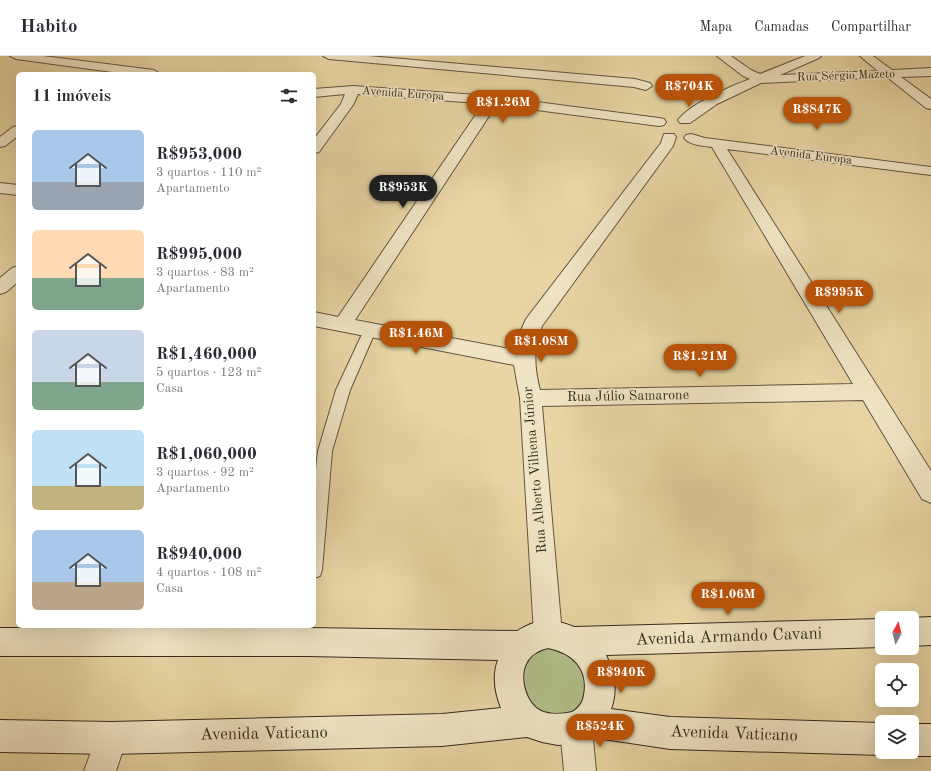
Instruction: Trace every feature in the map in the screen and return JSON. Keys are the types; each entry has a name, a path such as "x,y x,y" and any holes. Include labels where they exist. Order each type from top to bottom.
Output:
{"street":[{"path":"80,69 90,56"},
{"path":"329,56 634,83 646,86"},
{"path":"723,56 747,74 761,79"},
{"path":"685,120 696,111 761,79 815,56"},
{"path":"866,56 931,105"},
{"path":"11,60 59,58 80,69"},
{"path":"40,68 59,58"},
{"path":"11,60 40,68 63,72 80,69 124,72"},
{"name":"Rua Sérgio Mazeto","path":"761,79 892,75 931,72"},
{"path":"316,146 347,105 353,90"},
{"name":"Avenida Europa","path":"316,93 353,90 491,100 662,130"},
{"name":"Avenida Europa","path":"316,104 347,105 368,100 486,110 695,134 926,165"},
{"path":"343,324 486,110"},
{"name":"Avenida Europa","path":"662,130 670,118 685,120 696,126 695,134"},
{"name":"Rua Alberto Vilhena Júnior","path":"562,638 531,398 523,359 525,340 532,324 668,144 662,130"},
{"path":"0,143 16,131"},
{"name":"Avenida Europa","path":"695,134 703,142 926,165"},
{"path":"719,144 719,148 931,492"},
{"path":"0,188 16,190"},
{"path":"0,288 16,274"},
{"path":"316,320 343,324 523,359"},
{"name":"Rua Júlio Samarone","path":"531,398 869,392"},
{"path":"919,632 931,631"},
{"name":"Avenida Armando Cavani","path":"582,724 558,730 542,727 528,720 516,707 510,690 508,674 513,658 522,646 534,637 562,638 875,633"},
{"path":"0,642 309,634 522,646"},
{"path":"562,638 586,651 595,663 600,678 600,693 596,708 582,724 580,771"},
{"name":"Avenida Vaticano","path":"0,736 111,738 442,730 528,720"},
{"name":"Avenida Vaticano","path":"582,724 670,733 875,739"},
{"path":"100,771 111,738"},
{"path":"919,740 931,740"}],"lane":[{"path":"316,548 325,451 343,390 370,330"}],"green space":[{"path":"545,641 582,654 593,698 558,723 523,701 520,662"}]}
